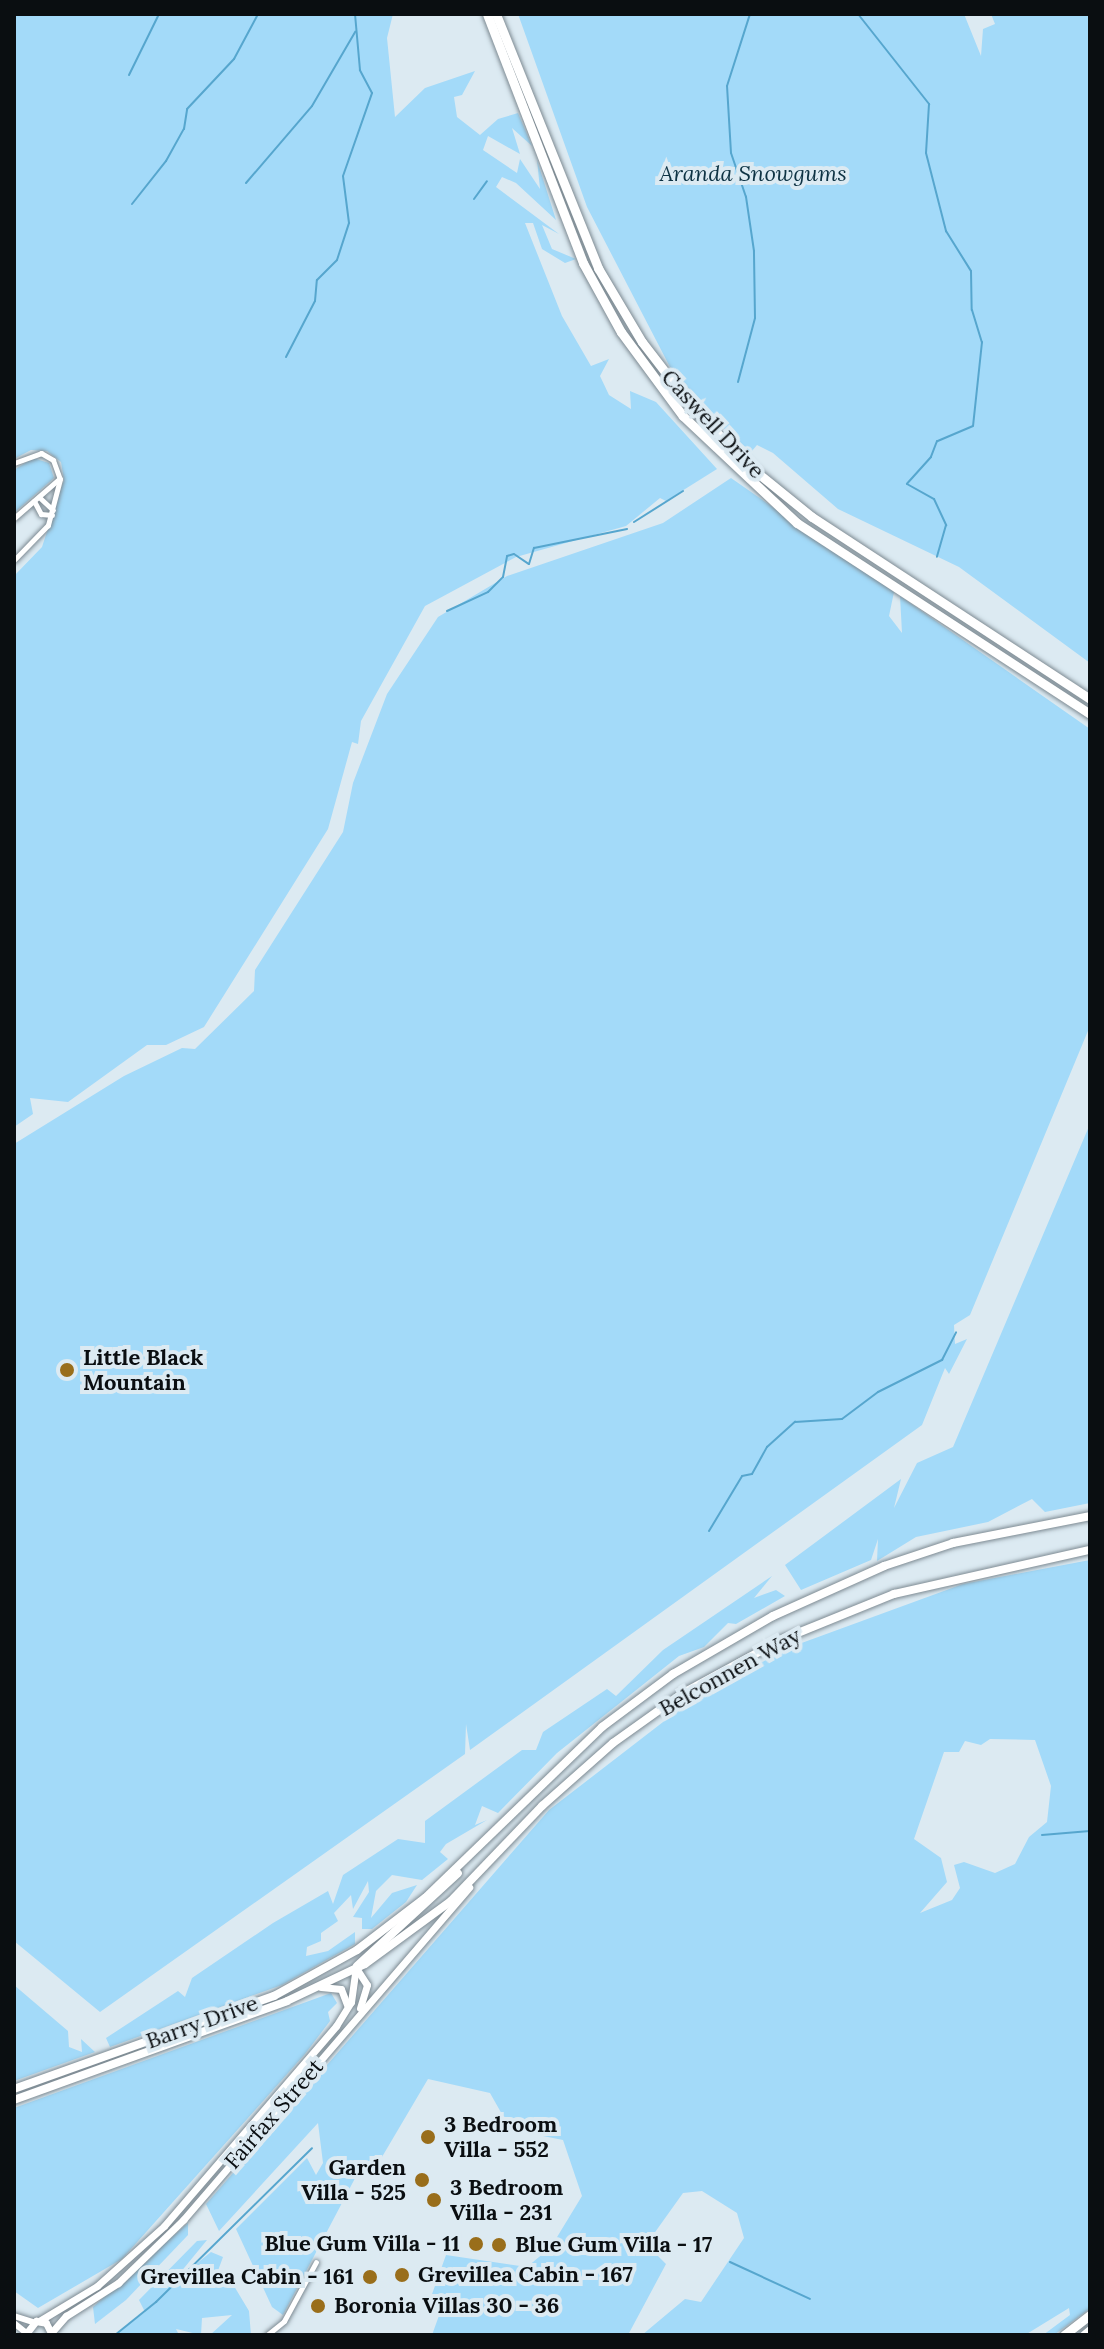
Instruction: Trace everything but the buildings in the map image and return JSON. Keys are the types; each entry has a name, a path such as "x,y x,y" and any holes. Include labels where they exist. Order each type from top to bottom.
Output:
{"highway":[{"name":"Caswell Drive","path":"487,14 583,263 650,375 756,490 880,578 995,649"},
{"name":"Caswell Drive","path":"496,14 587,245 659,366 749,466 812,517 1090,699"},
{"path":"995,649 1090,714"},
{"path":"995,649 1090,721"},
{"path":"1064,2335 1090,2315"},
{"path":"1084,2335 1090,2330"}],"main road":[{"name":"Belconnen Way","path":"381,1934 602,1727 673,1674 773,1616 884,1566 953,1543 1090,1516"},
{"name":"Belconnen Way","path":"356,1968 423,1924 478,1875 542,1806 613,1743 683,1693 783,1639 894,1594 1090,1550"},
{"path":"356,1968 439,1893 506,1818"},
{"name":"Fairfax Street","path":"52,2334 157,2248 478,1875"},
{"name":"Barry Drive","path":"14,2089 306,1981 381,1934"},
{"path":"306,1981 342,1966 356,1968 365,1977 367,1992 349,2027"},
{"name":"Fairfax Street","path":"36,2321 97,2286 144,2247 346,2011 356,1968"},
{"name":"Barry Drive","path":"14,2100 321,1987 356,1968"},
{"path":"321,1987 343,1990 346,2011"},
{"path":"24,2334 36,2321 52,2334"}],"street":[{"path":"14,463 41,453 53,460 60,479 53,513 14,560"},
{"path":"14,518 60,479"},
{"path":"37,499 41,514 53,513"},
{"path":"37,499 53,513"},
{"path":"267,2335 284,2321 316,2262"},
{"path":"14,2316 36,2321"},
{"path":"14,2323 24,2334"}],"green space":[{"path":"14,14 393,14 387,38 395,117 425,88 475,71 462,95 454,97 457,117 480,135 498,119 518,113 532,146 512,128 520,154 488,136 483,150 517,173 520,159 540,189 537,160 556,220 516,183 502,177 496,187 559,234 542,225 552,249 576,259 565,263 542,249 533,223 525,223 562,316 591,366 609,359 600,376 609,395 631,409 630,391 656,402 717,469 666,501 660,498 626,526 516,557 425,606 361,721 358,744 352,742 328,829 204,1027 166,1045 147,1045 68,1102 30,1098 33,1114 14,1127 14,576 42,547 64,480 61,462 47,451 31,450 14,459"},
{"name":"Aranda Snowgums","path":"518,14 964,14 981,56 983,29 995,24 991,14 1090,14 1090,663 959,567 838,509 773,453 757,445 751,452 720,425 670,367 587,207"},
{"path":"33,458 49,463 54,478 14,513 14,470"},
{"path":"731,478 894,592 889,616 902,633 900,596 1090,729 1090,1026 970,1315 954,1325 955,1344 967,1339 949,1374 945,1368 922,1425 470,1750 466,1724 465,1754 100,2012 14,1941 14,1144 124,1076 182,1048 195,1049 254,991 255,970 343,832 353,783 387,694 438,617 507,576 663,523"},
{"path":"1090,1124 1090,1503 1045,1512 1032,1499 988,1522 916,1537 877,1561 878,1539 871,1560 801,1590 785,1565 901,1479 894,1508 917,1463 953,1447"},
{"path":"1090,1560 1088,2310 1054,2335 1043,2335 1070,2315 1069,2308 1025,2335 642,2335 685,2299 701,2302 744,2238 737,2213 702,2191 683,2193 653,2235 656,2254 666,2264 628,2335 432,2335 441,2310 431,2297 446,2255 527,2267 551,2247 582,2196 563,2140 538,2135 503,2116 490,2093 428,2079 379,2162 362,2165 283,2315 272,2307 236,2229 307,2158 316,2175 323,2163 318,2123 219,2231 206,2204 549,1810 689,1702 788,1648 963,1584","holes":["990,1739 1035,1740 1051,1786 1047,1822 1029,1837 1015,1864 995,1873 964,1862 954,1865 960,1888 952,1900 920,1913 947,1882 941,1858 914,1839 944,1752 959,1752 965,1741 981,1745"]},
{"path":"772,1576 754,1598 776,1590 785,1596 736,1624 728,1623 704,1647 679,1656 557,1753 498,1813 482,1806 475,1825 487,1820 446,1844 440,1852 448,1859 422,1880 392,1875 376,1891 371,1918 392,1893 417,1885 406,1902 372,1929 362,1929 362,1918 353,1917 369,1892 368,1881 353,1909 351,1895 334,1913 338,1921 321,1933 321,1941 307,1947 306,1956 328,1951 355,1932 355,1944 282,1985 110,2047 106,2038 178,1991 185,1997 192,1978 273,1923 328,1891 333,1904 343,1875 398,1839 425,1843 425,1821 522,1750 536,1750 543,1732 607,1689 616,1696 663,1650"},
{"path":"14,1985 68,2031 69,2047 82,2052 81,2039 95,2052 14,2081"},
{"path":"331,1993 337,2003 328,2012 330,2021 305,2054 122,2259 38,2308 14,2291 14,2108"},
{"path":"188,2223 188,2235 126,2300 95,2324 93,2307"},
{"path":"207,2240 171,2284 211,2252 223,2257 212,2287 234,2286 249,2311 251,2335 210,2335 232,2315 202,2318 201,2335 176,2329 179,2335 115,2335 145,2312 139,2300 197,2241"}],"waterway":[{"path":"129,75 159,14"},
{"path":"132,204 166,161 184,129 187,109 234,59 258,14"},
{"path":"286,357 315,301 317,280 337,260 349,223 343,176 372,93 360,70 355,14"},
{"path":"738,382 755,318 754,251 746,197 731,153 727,86 750,14"},
{"path":"858,14 929,104 926,153 946,231 971,271 972,310 982,342 973,426 937,441 931,457 907,484 934,499 946,525 937,557"},
{"path":"246,183 312,106 355,32"},
{"path":"474,199 487,181"},
{"path":"634,522 683,491"},
{"path":"447,611 488,592 503,577 507,556 514,554 529,564 534,548 627,529"},
{"path":"709,1531 742,1476 752,1474 767,1447 795,1422 842,1419 878,1392 942,1360 956,1332"},
{"path":"1042,1835 1090,1831"},
{"path":"115,2335 156,2302 312,2148"},
{"path":"730,2262 810,2299"}],"place":[{"name":"Little Black Mountain","path":"67,1370"},
{"name":"3 Bedroom Villa - 552","path":"428,2137"},
{"name":"Garden Villa - 525","path":"422,2180"},
{"name":"3 Bedroom Villa - 231","path":"434,2200"},
{"name":"Blue Gum Villa - 11","path":"476,2244"},
{"name":"Blue Gum Villa - 17","path":"499,2245"},
{"name":"Grevillea Cabin - 167","path":"402,2275"},
{"name":"Grevillea Cabin - 161","path":"370,2277"},
{"name":"Boronia Villas 30 - 36","path":"318,2306"}]}
